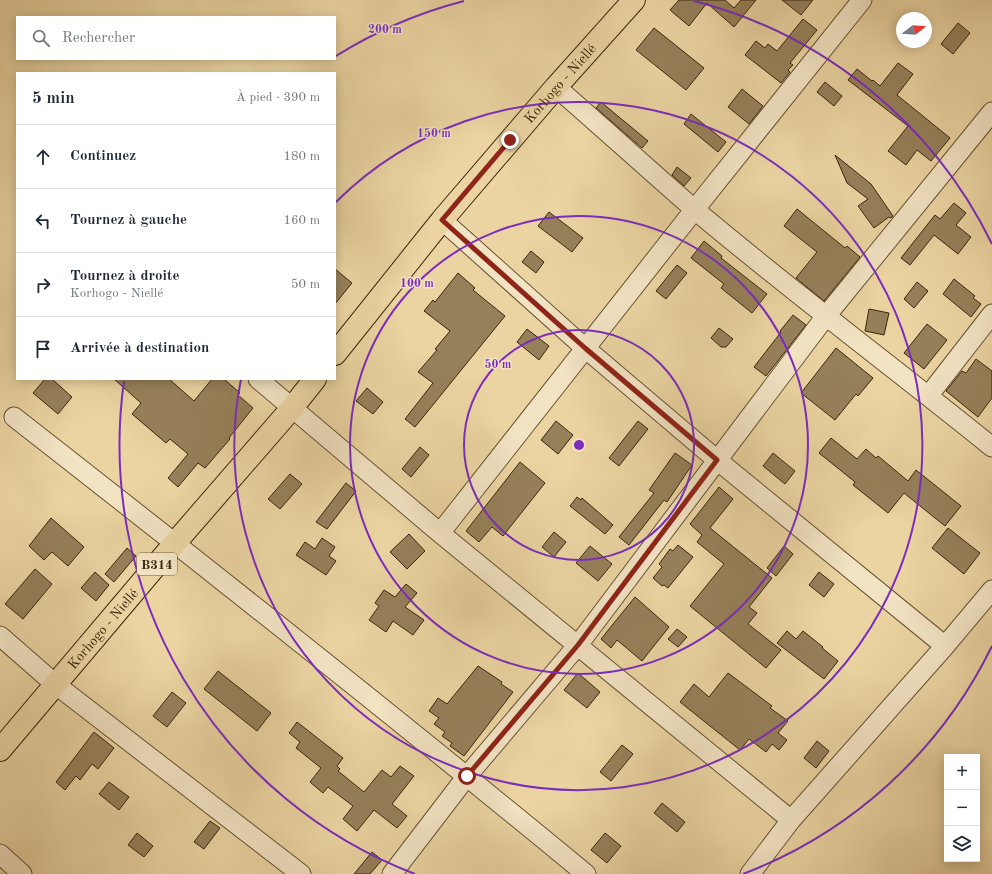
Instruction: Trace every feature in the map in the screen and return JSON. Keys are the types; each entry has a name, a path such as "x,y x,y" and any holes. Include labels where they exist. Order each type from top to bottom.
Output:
{"main road":[{"name":"Korhogo - Niellé","path":"336,353 442,220 556,87 634,0"},
{"name":"Korhogo - Niellé","path":"0,750 314,380"}],"street":[{"path":"440,533 862,0"},
{"path":"556,87 695,209 826,316 929,395 992,447"},
{"path":"392,874 467,776 578,645 826,316 992,112"},
{"path":"442,220 585,348 717,460 945,646"},
{"path":"929,395 992,314"},
{"path":"259,380 440,533 791,820"},
{"path":"14,417 175,543 467,776 586,874"},
{"path":"750,874 791,820 945,646 992,590"},
{"path":"0,636 55,684 301,874"},
{"path":"0,854 22,874"}],"building":[{"path":"679,0 725,0 734,8 741,0 756,0 734,27 707,3 689,26 670,10"},
{"path":"782,0 813,0 801,15"},
{"path":"803,19 817,30 790,63 793,65 788,70 790,72 781,83 745,55 756,41 765,48 768,44 777,51"},
{"path":"958,23 970,33 953,54 941,44"},
{"path":"654,28 704,68 686,90 636,50"},
{"path":"898,63 913,74 897,95 950,138 931,161 917,150 906,165 888,151 908,126 848,80 857,69 880,86"},
{"path":"825,82 842,96 834,106 817,92"},
{"path":"742,89 763,106 749,124 728,107"},
{"path":"601,102 648,141 642,148 596,108"},
{"path":"691,114 726,142 718,152 684,124"},
{"path":"835,155 871,184 893,216 891,218 889,217 874,228 858,206 868,199 847,183"},
{"path":"677,167 691,178 684,186 672,175"},
{"path":"954,203 966,213 956,225 971,237 958,254 934,235 910,265 901,258 935,215 940,219"},
{"path":"797,209 845,248 847,246 860,257 824,301 796,278 817,252 784,226"},
{"path":"549,212 583,238 572,252 538,226"},
{"path":"704,241 722,256 721,258 767,294 752,313 721,288 724,284 691,258"},
{"path":"531,251 544,262 536,273 522,262"},
{"path":"677,265 687,273 666,299 656,291"},
{"path":"336,270 352,283 336,303"},
{"path":"458,273 475,288 473,290 505,316 415,427 405,419 433,383 418,372 437,350 435,349 450,331 424,311 433,300 435,302"},
{"path":"954,279 975,296 973,298 981,304 971,317 943,294"},
{"path":"917,282 928,291 914,308 904,299"},
{"path":"869,309 889,313 884,335 865,331"},
{"path":"793,315 806,325 766,376 754,367"},
{"path":"927,324 947,340 924,369 904,353"},
{"path":"719,328 733,339 726,347 721,347 711,338"},
{"path":"527,329 549,346 539,360 517,342"},
{"path":"836,348 873,378 858,396 856,394 835,420 801,393"},
{"path":"976,359 992,371 992,398 978,417 946,391 962,371 966,373"},
{"path":"44,380 53,380 72,397 58,414 33,393"},
{"path":"115,380 170,380 194,401 211,380 225,380 240,393 238,395 253,408 229,438 230,439 205,468 198,463 178,487 168,478 188,454 170,439 166,443 132,414 141,403"},
{"path":"367,388 383,402 373,414 356,401"},
{"path":"556,421 573,435 558,454 541,440"},
{"path":"638,421 648,429 619,466 609,458"},
{"path":"831,438 857,459 866,449 876,458 878,456 908,481 916,470 961,506 945,526 904,493 888,513 853,485 855,482 819,453"},
{"path":"420,447 429,455 411,477 402,469"},
{"path":"675,453 692,465 667,502 664,500 629,545 619,537 654,493 649,490"},
{"path":"773,453 795,471 785,484 763,466"},
{"path":"520,462 545,483 503,536 492,527 479,542 466,531"},
{"path":"290,474 302,484 280,509 268,499"},
{"path":"346,483 356,491 327,529 316,522"},
{"path":"719,487 733,499 710,528 772,578 749,607 757,613 748,624 781,650 766,668 690,606 724,564 697,542 702,535 690,524"},
{"path":"577,497 581,500 582,498 613,525 605,534 570,506"},
{"path":"51,518 84,547 68,566 52,552 44,560 29,546"},
{"path":"948,528 980,553 964,574 932,548"},
{"path":"554,532 566,542 554,557 542,547"},
{"path":"409,534 425,551 407,569 390,552"},
{"path":"322,538 335,547 329,556 336,561 326,575 296,555 305,542 315,549"},
{"path":"678,545 693,557 668,588 664,585 662,586 653,578 662,567 659,564 670,549 673,551"},
{"path":"590,546 612,564 598,581 576,563"},
{"path":"784,546 793,554 776,576 767,568"},
{"path":"127,548 136,556 114,582 105,574"},
{"path":"35,569 52,584 23,619 5,604"},
{"path":"95,572 109,585 96,601 81,588"},
{"path":"819,572 834,584 824,597 809,585"},
{"path":"406,584 417,593 405,607 424,620 413,635 393,621 386,632 369,620 379,606 375,603 384,590 395,597"},
{"path":"635,597 669,627 642,661 617,640 611,648 601,639"},
{"path":"677,629 687,637 678,647 668,639"},
{"path":"787,631 796,639 803,631 838,661 824,679 777,643"},
{"path":"478,666 502,682 501,684 513,692 464,756 450,746 452,743 442,736 445,732 434,724 439,718 429,711 438,698 447,704"},
{"path":"218,671 271,713 257,731 204,689"},
{"path":"578,673 600,692 587,708 564,690"},
{"path":"728,673 772,706 770,708 788,721 778,733 787,740 779,750 772,744 766,752 749,739 740,750 680,702 694,684 709,697"},
{"path":"172,692 186,703 167,727 153,716"},
{"path":"297,722 343,758 337,766 340,769 338,771 364,792 382,770 391,777 400,766 414,776 392,804 407,816 397,828 374,810 357,831 343,819 353,806 328,787 323,793 310,782 321,768 296,748 300,742 289,733"},
{"path":"94,732 114,748 98,769 92,764 80,780 76,776 65,790 56,782"},
{"path":"817,741 829,751 816,768 804,758"},
{"path":"622,745 633,754 611,781 600,772"},
{"path":"109,782 129,797 119,810 99,794"},
{"path":"662,803 685,822 677,832 654,813"},
{"path":"210,821 220,828 204,849 194,842"},
{"path":"137,833 153,846 144,857 128,845"},
{"path":"605,833 621,846 607,863 591,850"},
{"path":"372,852 382,860 370,874 354,874"}],"route":[{"path":"467,776 578,645 717,460 585,348 442,220 510,140"}]}
